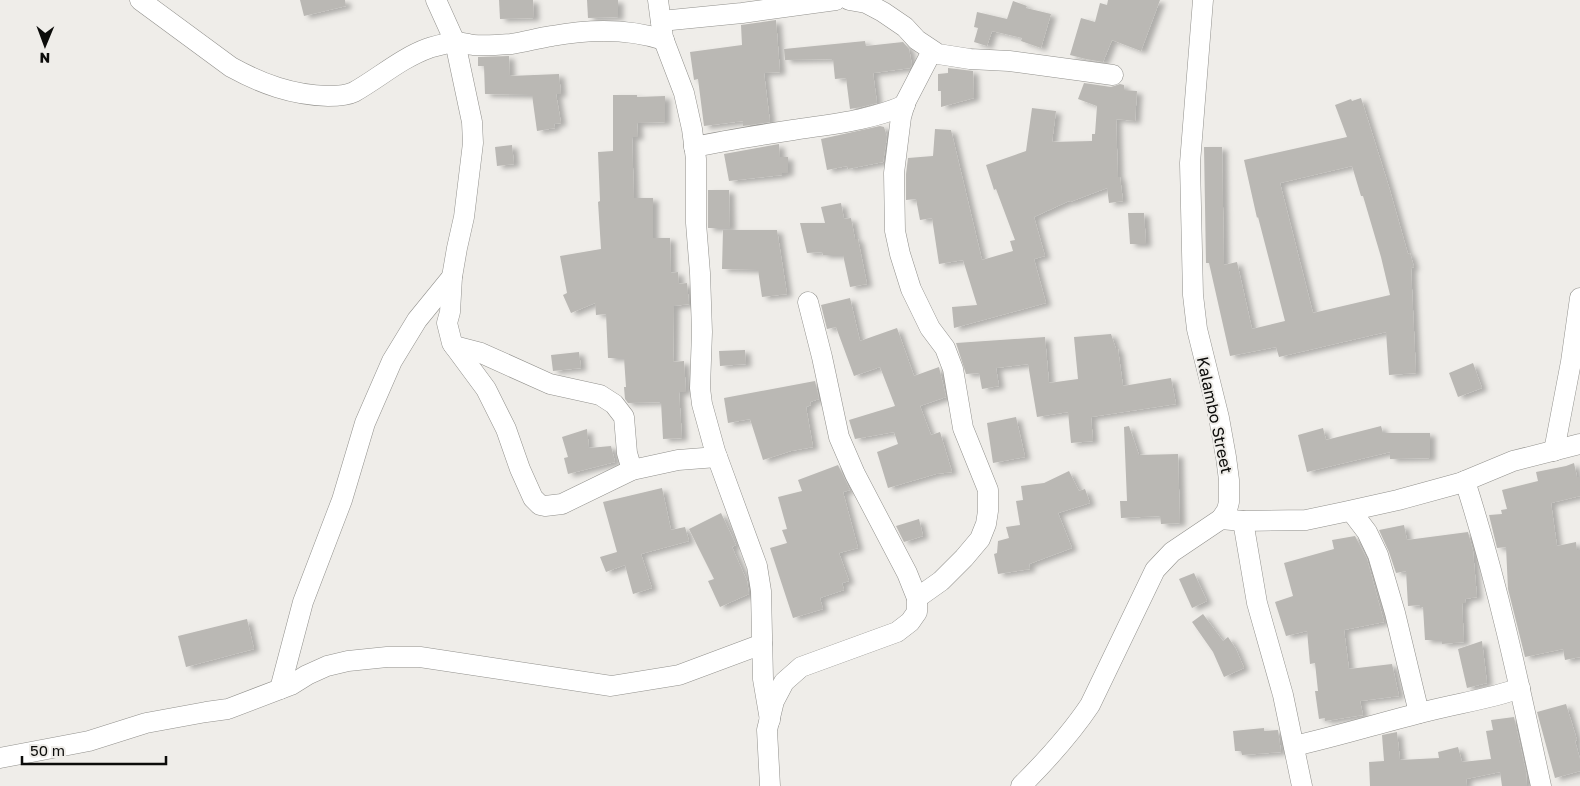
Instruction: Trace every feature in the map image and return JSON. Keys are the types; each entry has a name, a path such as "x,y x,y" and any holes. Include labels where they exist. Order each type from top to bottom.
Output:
{"street":[{"path":"140,0 231,67 273,87 300,94 337,96 348,94 408,57 429,48 455,42 473,45 511,44 567,33 599,31 628,31 645,34 742,13 836,0"},
{"path":"436,0 455,42 472,122 473,143 464,217 452,277 450,312 447,323 452,343 486,389 506,429 533,498 540,505 554,506 562,504 632,470 678,460 717,457"},
{"path":"658,0 662,30 684,93 694,147 702,332 700,388 707,426 756,566 761,591 763,679 770,720"},
{"path":"848,0 866,3 883,12 917,40 938,54 970,59 1009,61 1113,75"},
{"name":"Kalambo Street","path":"1204,0 1190,163 1192,273 1197,329 1219,418 1229,480 1229,502 1227,510 1221,519"},
{"path":"917,598 941,581 980,539 986,524 988,510 988,490 963,428 954,369 945,348 930,328 911,289 895,231 894,173 901,117 932,51"},
{"path":"694,147 739,137 842,123 887,113 905,105"},
{"path":"280,689 303,602 342,500 366,423 392,362 416,320 452,277"},
{"path":"1554,451 1571,362 1580,298"},
{"path":"770,786 767,730 774,701 784,682 801,667 897,632 910,622 917,612 917,598 907,573 855,474 839,436 808,302"},
{"path":"454,346 481,353 550,384 600,395 614,404 624,417 627,453 632,470"},
{"path":"1021,786 1054,752 1077,725 1090,705 1155,570 1172,552 1221,519 1243,521 1306,520 1350,511 1465,481 1513,461 1580,444"},
{"path":"1465,481 1494,582 1520,688 1540,786"},
{"path":"1350,511 1367,532 1378,555 1419,713"},
{"path":"1243,521 1257,603 1283,695 1302,786"},
{"path":"0,758 81,743 146,723 228,709 280,689 327,666 348,661 387,657 420,657 610,686 679,675 762,644"},
{"path":"1294,746 1342,735 1419,713 1501,695 1520,688"}],"building":[{"path":"300,0 345,0 346,6 304,16"},
{"path":"499,0 533,0 534,18 500,19"},
{"path":"587,0 618,0 618,17 588,18"},
{"path":"1108,0 1160,0 1141,51 1112,40 1103,62 1070,55 1081,18 1095,22 1100,3 1107,5"},
{"path":"1013,1 1027,6 1026,8 1051,14 1041,48 1021,41 1022,38 992,31 987,46 974,42 978,28 974,27 977,12 1007,19"},
{"path":"776,20 780,72 764,73 770,122 743,126 743,121 704,126 698,79 694,80 690,52 742,45 741,25"},
{"path":"865,41 866,46 903,42 909,49 912,65 910,68 873,73 877,103 861,107 850,109 846,78 835,79 833,59 785,60 784,49"},
{"path":"509,56 510,76 559,74 561,94 556,94 561,123 554,124 555,128 537,131 532,95 485,94 484,66 478,66 478,57"},
{"path":"948,68 973,71 974,98 941,107 941,91 938,91 938,74 948,73"},
{"path":"1084,83 1111,87 1120,84 1124,85 1124,90 1137,91 1135,121 1116,119 1118,177 1120,177 1123,201 1109,203 1107,188 1069,201 1034,217 1045,256 1034,259 1046,303 954,328 952,307 977,305 963,260 939,264 932,218 920,220 916,199 906,200 908,158 933,156 935,129 951,130 982,260 1013,251 1010,241 1015,240 996,189 994,190 986,165 1026,151 1032,108 1056,111 1052,142 1092,141 1092,134 1095,134 1097,106 1078,99"},
{"path":"613,95 637,95 637,97 665,96 665,122 637,123 638,137 632,137 634,198 653,198 653,238 670,238 671,273 678,272 679,284 687,283 689,304 674,306 673,362 684,361 686,392 679,392 682,438 663,439 661,402 628,403 625,399 624,358 608,358 606,314 596,315 595,303 571,313 563,295 567,293 560,256 601,249 598,202 600,201 598,152 613,151"},
{"path":"1361,98 1408,254 1410,253 1414,267 1411,268 1416,373 1389,375 1386,332 1279,357 1276,347 1230,356 1209,263 1206,263 1204,147 1222,147 1224,265 1237,262 1252,329 1285,321 1257,218 1244,160 1347,137 1335,105 1351,99 1352,101","holes":["1352,166 1361,196 1363,196 1381,257 1390,295 1313,313 1280,183"]},
{"path":"880,126 884,127 887,137 883,162 848,169 847,166 827,170 821,139"},
{"path":"779,144 780,157 788,157 788,173 729,181 724,154"},
{"path":"512,145 514,164 497,166 495,147"},
{"path":"708,190 729,190 730,228 708,228"},
{"path":"841,203 844,219 851,218 855,239 858,239 867,284 850,287 843,255 823,255 822,252 807,253 800,223 825,223 821,207"},
{"path":"1128,213 1144,213 1146,244 1130,244"},
{"path":"723,230 777,230 787,294 762,297 758,270 722,269"},
{"path":"850,298 860,341 897,328 914,376 939,367 946,397 920,406 931,435 940,432 952,472 936,474 888,488 877,452 898,444 894,432 855,439 849,420 895,406 880,367 854,376 836,327 827,329 821,305"},
{"path":"1111,334 1116,349 1118,349 1123,386 1171,378 1176,404 1091,417 1093,441 1071,443 1068,412 1037,417 1028,364 996,368 999,386 982,389 979,373 966,374 956,343 1045,337 1049,383 1078,379 1074,337"},
{"path":"745,350 746,364 720,366 719,351"},
{"path":"579,352 581,368 553,371 551,355"},
{"path":"1473,363 1482,388 1458,397 1449,373"},
{"path":"815,381 819,399 810,402 811,405 806,407 813,447 791,451 763,460 750,419 728,423 724,398"},
{"path":"1016,417 1025,457 993,463 987,423"},
{"path":"1129,426 1139,455 1178,454 1180,523 1161,524 1160,516 1121,518 1120,501 1127,501 1124,427"},
{"path":"1381,426 1383,433 1430,433 1430,458 1390,459 1390,452 1307,472 1298,435 1323,428 1326,440"},
{"path":"587,429 589,448 611,446 615,462 568,474 564,458 568,457 562,437"},
{"path":"1574,463 1577,477 1580,477 1580,496 1551,503 1557,546 1576,542 1577,550 1580,550 1580,657 1565,660 1563,649 1525,657 1508,589 1506,547 1497,548 1489,515 1502,514 1501,510 1507,509 1502,490 1538,481 1536,472"},
{"path":"838,465 850,490 843,492 858,548 839,553 849,581 842,583 844,590 820,598 823,609 793,618 770,548 787,543 782,530 787,529 778,497 802,491 798,480"},
{"path":"1069,471 1079,491 1085,489 1090,503 1058,513 1072,548 1029,564 1030,569 998,574 994,554 997,553 998,541 1009,538 1006,527 1020,525 1016,501 1023,500 1021,486 1044,483"},
{"path":"662,488 671,530 685,527 689,541 641,554 652,588 633,594 625,565 606,572 600,557 617,552 603,502"},
{"path":"721,513 736,545 732,547 747,581 749,594 720,607 708,581 714,579 689,529"},
{"path":"919,519 923,536 904,542 896,526"},
{"path":"1404,525 1407,540 1468,532 1473,551 1477,597 1465,599 1466,603 1462,603 1464,642 1442,644 1442,640 1425,640 1423,607 1420,608 1420,605 1408,606 1406,571 1396,573 1379,530"},
{"path":"1355,536 1367,559 1384,622 1344,630 1349,669 1392,664 1399,696 1360,701 1363,715 1325,721 1325,718 1319,719 1315,691 1318,691 1315,663 1310,664 1307,631 1286,636 1275,602 1293,596 1284,563 1334,549 1332,540"},
{"path":"1194,573 1207,601 1192,608 1179,579"},
{"path":"1203,614 1223,641 1228,637 1236,649 1244,668 1224,677 1213,652 1192,622"},
{"path":"247,619 254,649 186,667 178,636"},
{"path":"1482,641 1487,683 1467,688 1458,649"},
{"path":"1566,704 1577,740 1575,741 1580,759 1580,771 1555,778 1537,712"},
{"path":"1514,717 1526,772 1527,786 1502,786 1500,772 1466,779 1467,786 1370,786 1369,762 1384,761 1382,735 1397,732 1400,760 1439,758 1438,752 1458,747 1462,762 1491,759 1486,731 1493,730 1491,720"},
{"path":"1264,728 1264,731 1278,730 1281,752 1242,755 1241,751 1235,751 1233,731"}]}
